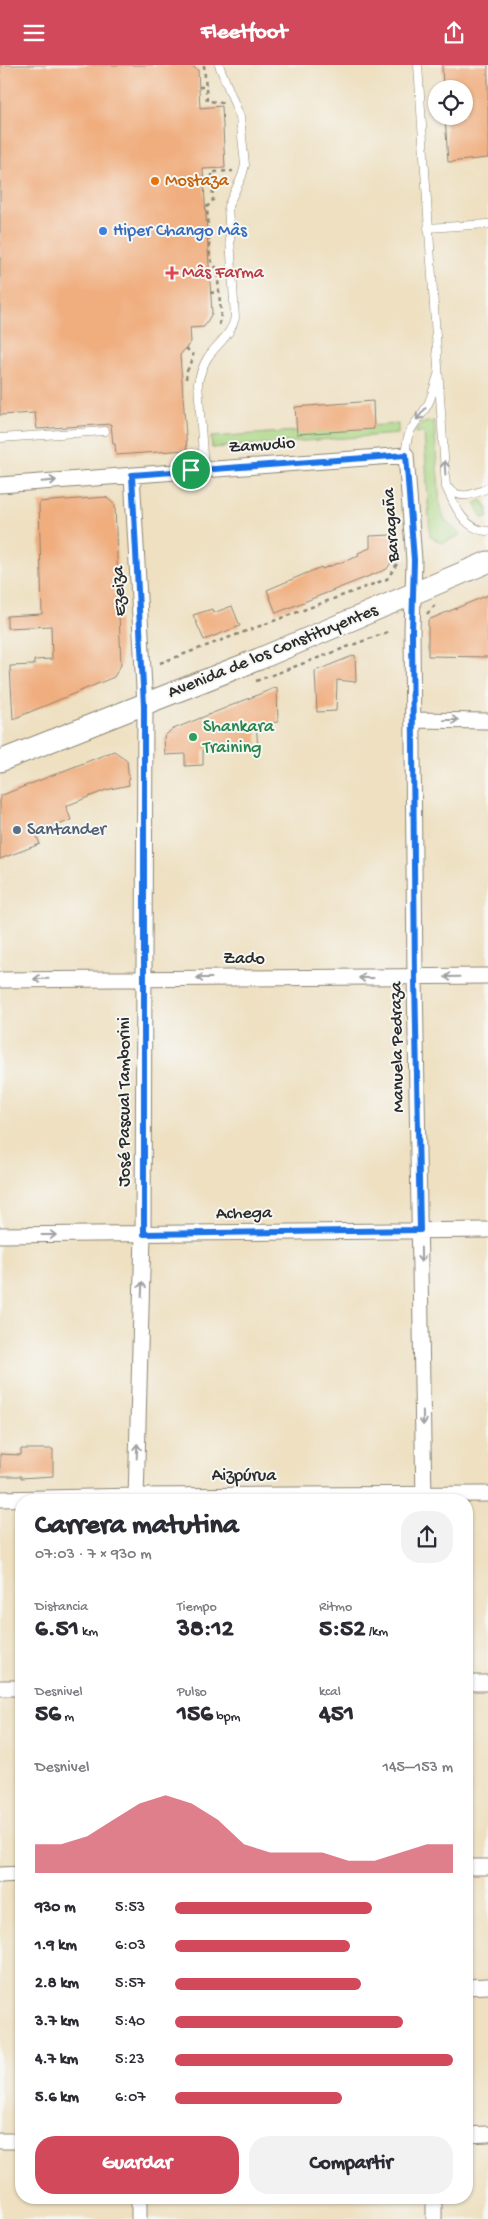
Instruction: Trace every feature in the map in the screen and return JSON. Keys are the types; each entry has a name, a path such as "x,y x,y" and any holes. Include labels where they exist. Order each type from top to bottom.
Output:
{"main road":[{"name":"Avenida de los Constituyentes","path":"0,761 144,705 488,562"}],"street":[{"name":"Zamudio","path":"0,485 406,455"},
{"name":"Baragaña","path":"406,455 414,560 413,594"},
{"name":"Ezeiza","path":"132,475 144,705"},
{"name":"Manuela Pedraza","path":"413,594 415,978 424,1494"},
{"name":"José Pascual Tamborini","path":"136,1494 144,1234 144,705"},
{"path":"413,720 488,721"},
{"name":"Zado","path":"0,980 145,977 488,977"},
{"name":"Achega","path":"0,1235 488,1230"},
{"name":"Aizpúrua","path":"472,1494 488,1493"},
{"name":"Aizpúrua","path":"0,1499 15,1499"},
{"path":"473,1683 488,1683"},
{"path":"0,1688 15,1688"},
{"path":"473,1867 488,1867"},
{"path":"0,1875 15,1874"},
{"path":"473,1987 488,1987"},
{"path":"473,2135 488,2135"},
{"path":"0,2141 15,2141"},
{"path":"138,2219 139,2204"},
{"path":"434,2204 434,2219"}],"lane":[{"path":"204,469 198,383 201,370 208,357 233,328 235,318 228,205 242,176 245,165 240,117 219,65"},
{"path":"418,65 446,487 452,501 465,520 476,529 488,531"},
{"path":"428,228 488,224"},
{"path":"406,455 406,442 410,431 430,401 438,373"},
{"path":"0,438 105,431"},
{"path":"446,487 452,493 465,496 488,488"}],"path":[{"path":"204,65 207,101 219,102 227,108"},
{"path":"199,87 206,87"},
{"path":"215,330 220,322 221,314 217,269 210,259 207,207 214,200 212,172 233,171 236,168"},
{"path":"186,349 194,357"},
{"path":"187,387 186,371 200,350"},
{"path":"160,663 387,579 397,564"},
{"path":"253,682 390,631"}],"green space":[{"path":"434,421 440,507 445,520 461,535 442,543 430,536 424,432 416,433 420,425"},
{"path":"398,424 398,434 212,448 211,437"},
{"path":"482,500 488,509 488,517 482,518 475,503"}],"building":[{"name":"Hiper Chango Mâs","path":"0,65 190,65 198,70 200,108 222,106 225,168 203,169 212,313 204,327 190,328 191,342 180,355 187,450 116,455 111,424 37,429 35,413 0,415"},
{"path":"442,65 488,65 488,158 448,162 446,125 473,125 473,80 443,80"},
{"path":"373,401 374,429 297,434 295,407"},
{"path":"106,497 115,505 121,665 114,677 13,719 10,666 34,665 34,660 52,659 51,626 7,628 7,616 42,614 39,502"},
{"path":"392,535 393,559 387,569 276,613 267,590 321,567 322,569 359,556 358,553 370,548 370,536"},
{"path":"488,595 488,657 428,656 428,620"},
{"path":"232,606 240,626 204,640 193,615 212,609 213,613"},
{"path":"355,655 356,682 337,680 336,711 317,712 315,671"},
{"path":"277,687 278,722 256,724 258,748 203,750 203,765 185,766 185,754 165,755 164,737 171,730"},
{"path":"114,751 127,760 129,785 106,790 66,806 71,820 36,834 40,844 0,859 0,796"},
{"path":"21,1449 53,1449 53,1476 21,1478 21,1476 0,1476 0,1454 21,1455"}],"place":[{"name":"Mostaza","path":"155,181"},
{"name":"Hiper Chango Mâs","path":"103,231"},
{"name":"Mâs Farma","path":"172,273"},
{"name":"Shankara Training","path":"193,737"},
{"name":"Santander","path":"17,830"}],"route":[{"path":"406,455 414,560 412,631 415,978 420,1230 144,1234 144,705 132,475 191,470 406,455"}]}
